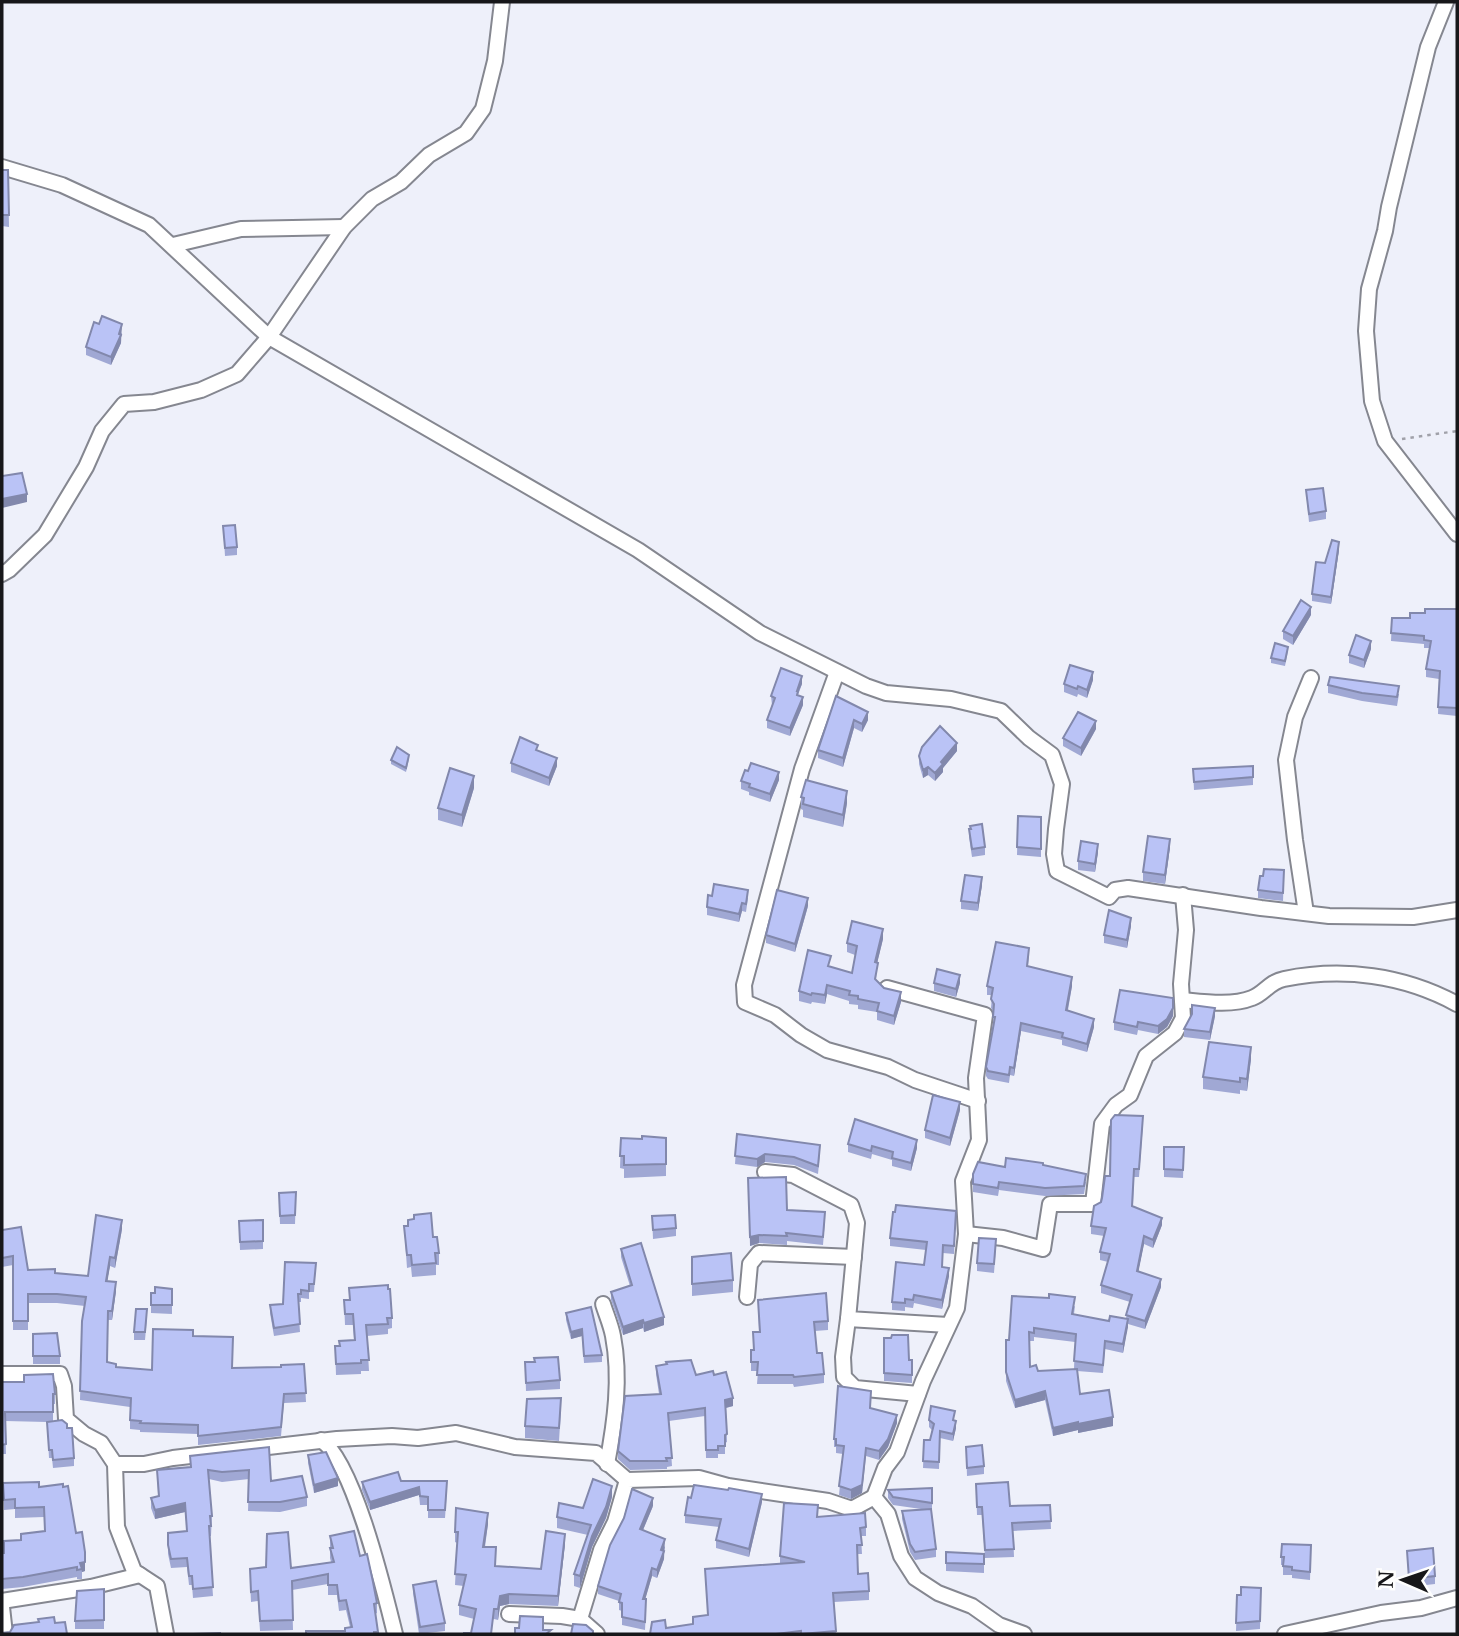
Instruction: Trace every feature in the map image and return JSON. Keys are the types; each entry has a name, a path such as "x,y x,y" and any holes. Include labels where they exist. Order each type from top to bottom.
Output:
{"street":[{"path":"2,574 45,535 86,467 102,431 124,404 154,402 201,390 237,374 269,337 344,227 372,199 401,182 429,155 466,132 484,109 495,61 502,2"},
{"path":"1446,2 1428,47 1369,289 1366,331 1372,401 1385,441 1457,534"},
{"path":"2,167 62,185 149,225 269,337 638,550 760,633 886,694 951,699 1000,711 1028,738 1052,755 1062,784 1054,854 1056,871 1109,897 1115,890 1128,888 1306,913 1413,917 1457,910"},
{"path":"173,245 241,229 344,227"},
{"path":"837,672 802,769 743,997 745,1002 775,1015 827,1050 888,1067 915,1080 978,1101"},
{"path":"1306,913 1294,840 1286,760 1295,717 1311,678"},
{"path":"966,1234 1003,1238 1043,1249 1050,1204 1093,1204 1102,1124 1116,1105 1130,1095 1146,1056 1175,1033 1183,1018 1181,984 1186,940 1184,895"},
{"path":"1182,1000 1236,1002 1254,998 1269,985 1282,979 1345,972 1394,979 1457,1003"},
{"path":"115,1464 144,1464 321,1440 392,1436 418,1438 456,1433 515,1447 596,1452 627,1480 699,1478 728,1486 828,1501 852,1510 874,1497 885,1468 897,1452 918,1394 957,1308 966,1234 963,1181 979,1140 976,1078 985,1015 887,988"},
{"path":"765,1172 793,1175 851,1205 857,1223 843,1357 844,1377 855,1388 918,1394"},
{"path":"747,1297 750,1264 759,1253 853,1257"},
{"path":"603,1304 613,1335 616,1379 615,1424 607,1464"},
{"path":"848,1319 948,1325"},
{"path":"2,1374 60,1374 64,1386 66,1419 84,1434 102,1443 115,1464 117,1527 134,1571 157,1586 166,1634"},
{"path":"321,1440 338,1460 363,1523 382,1576 395,1634"},
{"path":"580,1619 601,1550 615,1522 627,1480"},
{"path":"874,1497 888,1514 901,1556 915,1578 938,1593 972,1606 999,1625 1024,1634"},
{"path":"2,1601 91,1587 140,1575"},
{"path":"1284,1634 1421,1608 1457,1598"},
{"path":"2,1607 5,1634"},
{"path":"509,1615 580,1619 597,1634"}],"path":[{"path":"1385,441 1457,431"}],"building":[{"path":"2,170 8,170 9,215 2,215"},
{"path":"102,316 122,324 121,335 111,357 86,347 94,322 99,324"},
{"path":"22,473 27,494 2,499 2,476"},
{"path":"1323,488 1326,511 1309,514 1306,490"},
{"path":"235,525 237,547 225,548 223,526"},
{"path":"1332,540 1339,542 1331,597 1312,594 1316,562 1325,563"},
{"path":"1301,600 1311,607 1293,636 1283,631"},
{"path":"1425,609 1457,609 1457,708 1438,707 1440,671 1426,669 1431,641 1424,640 1424,636 1391,633 1392,618 1410,618 1410,613 1425,613"},
{"path":"1356,635 1371,641 1364,660 1349,655"},
{"path":"1275,643 1288,647 1285,661 1271,658"},
{"path":"1070,665 1093,672 1087,690 1064,684"},
{"path":"781,668 802,676 797,695 803,697 790,728 767,720 775,698 771,696"},
{"path":"1330,677 1399,686 1397,697 1328,685"},
{"path":"836,696 868,712 862,724 854,720 843,758 818,750"},
{"path":"1078,712 1096,721 1081,748 1063,738"},
{"path":"940,726 957,743 935,773 928,767 923,770 919,756 922,747"},
{"path":"520,737 538,745 536,750 557,758 549,778 511,763"},
{"path":"397,747 409,755 406,768 391,760"},
{"path":"751,763 779,772 770,794 749,787 750,784 741,781"},
{"path":"1253,766 1253,777 1194,782 1193,769"},
{"path":"450,768 474,776 462,815 438,808"},
{"path":"806,780 847,791 843,815 803,804 804,798 801,797"},
{"path":"1018,816 1041,817 1041,849 1017,847"},
{"path":"982,824 985,847 972,849 970,826"},
{"path":"1148,836 1170,839 1165,875 1143,872"},
{"path":"1081,841 1098,844 1095,864 1078,861"},
{"path":"1264,869 1284,870 1283,893 1258,890"},
{"path":"965,875 982,877 978,903 961,901"},
{"path":"714,884 748,890 746,904 742,903 739,914 707,907 708,895 712,896"},
{"path":"777,890 808,898 795,944 766,935"},
{"path":"1109,910 1131,918 1127,940 1104,935"},
{"path":"852,921 883,929 875,962 878,963 875,979 884,988 901,992 894,1016 877,1011 879,1003 858,999 858,996 849,995 850,991 827,985 825,995 811,995 799,991 808,950 831,956 828,966 852,973 857,946 847,943"},
{"path":"996,942 1029,948 1027,966 1072,977 1066,1010 1094,1019 1087,1044 1062,1037 1063,1033 1021,1023 1014,1068 1010,1067 1009,1075 988,1071 986,1067 995,1017 991,999 993,988 987,986"},
{"path":"937,969 960,975 956,989 934,983"},
{"path":"1120,990 1173,998 1173,1008 1167,1019 1158,1026 1138,1022 1137,1027 1114,1022"},
{"path":"1192,1005 1215,1008 1210,1032 1184,1029 1192,1014"},
{"path":"1209,1042 1251,1047 1247,1079 1240,1078 1240,1082 1203,1077"},
{"path":"933,1095 960,1102 950,1138 925,1130"},
{"path":"1115,1115 1143,1116 1139,1169 1134,1169 1132,1206 1162,1218 1153,1240 1144,1236 1137,1271 1161,1279 1145,1321 1126,1315 1132,1295 1101,1285 1110,1254 1100,1252 1106,1228 1091,1226 1094,1206 1101,1202 1105,1176 1110,1176 1111,1120"},
{"path":"855,1119 917,1140 911,1163 892,1158 893,1152 872,1146 871,1151 848,1144"},
{"path":"737,1134 820,1145 818,1166 794,1157 765,1154 757,1159 735,1156"},
{"path":"642,1136 666,1138 666,1164 624,1165 624,1156 620,1156 621,1138 642,1139"},
{"path":"1164,1147 1184,1147 1183,1170 1164,1169"},
{"path":"1006,1158 1043,1163 1086,1174 1084,1186 1045,1188 999,1182 998,1188 973,1184 973,1174 978,1162 1005,1167"},
{"path":"786,1177 787,1210 825,1212 823,1237 786,1233 787,1236 750,1237 748,1178"},
{"path":"296,1192 295,1215 280,1216 279,1193"},
{"path":"896,1205 956,1211 954,1246 943,1245 942,1267 949,1268 942,1300 914,1295 913,1300 905,1299 905,1303 892,1302 896,1262 924,1265 927,1242 890,1238"},
{"path":"431,1213 433,1237 437,1237 439,1253 435,1253 436,1263 412,1265 411,1255 407,1255 404,1226 408,1226 408,1220 414,1219 414,1215"},
{"path":"96,1215 122,1220 115,1258 110,1257 106,1281 116,1282 112,1311 108,1311 107,1362 116,1364 116,1367 152,1370 153,1329 193,1330 193,1336 233,1337 232,1368 304,1364 306,1393 284,1394 281,1427 198,1436 198,1425 140,1423 141,1421 130,1420 131,1398 80,1391 82,1321 86,1297 28,1294 28,1321 13,1321 13,1256 2,1258 2,1230 21,1227 28,1270 55,1269 55,1273 88,1276"},
{"path":"675,1215 676,1228 653,1230 652,1216"},
{"path":"263,1220 263,1241 240,1242 239,1221"},
{"path":"979,1238 996,1239 994,1264 977,1263"},
{"path":"641,1243 664,1317 623,1327 611,1292 632,1285 621,1249"},
{"path":"731,1253 733,1280 692,1284 692,1257"},
{"path":"285,1262 316,1263 314,1284 309,1284 309,1291 301,1290 301,1294 298,1294 300,1324 274,1328 270,1305 283,1304"},
{"path":"388,1285 392,1318 387,1318 388,1324 366,1325 369,1360 336,1364 335,1346 340,1346 339,1341 355,1340 353,1314 345,1314 344,1300 350,1300 349,1288"},
{"path":"155,1287 172,1289 172,1305 151,1305 151,1293 155,1293"},
{"path":"826,1293 828,1321 814,1322 817,1353 822,1353 824,1374 794,1377 757,1375 758,1362 751,1362 751,1350 754,1350 753,1332 760,1332 758,1300"},
{"path":"1049,1294 1075,1297 1072,1314 1109,1321 1110,1316 1128,1319 1123,1344 1105,1341 1103,1365 1074,1361 1076,1334 1034,1328 1034,1333 1029,1332 1030,1367 1036,1365 1038,1371 1077,1369 1080,1394 1109,1390 1113,1417 1053,1428 1045,1391 1015,1400 1006,1372 1006,1340 1009,1340 1012,1296 1049,1298"},
{"path":"591,1307 602,1355 584,1356 582,1329 571,1332 566,1313"},
{"path":"136,1309 147,1309 145,1332 134,1332"},
{"path":"57,1333 60,1356 33,1356 33,1334"},
{"path":"892,1335 908,1335 912,1375 884,1373 884,1338 891,1338"},
{"path":"558,1357 560,1380 526,1383 525,1362 535,1362 534,1358"},
{"path":"691,1360 696,1375 713,1371 714,1375 726,1372 733,1398 725,1400 725,1446 718,1446 718,1450 706,1450 705,1408 668,1413 672,1458 666,1458 667,1461 630,1461 618,1451 625,1396 661,1394 656,1366 667,1364 666,1362"},
{"path":"53,1374 53,1412 5,1412 6,1444 2,1445 2,1382 24,1382 24,1375"},
{"path":"838,1386 871,1391 870,1408 897,1415 888,1439 879,1451 866,1448 862,1485 851,1490 839,1486 844,1446 836,1445 834,1439"},
{"path":"561,1398 559,1428 525,1426 527,1399"},
{"path":"931,1406 955,1411 953,1434 940,1431 939,1462 923,1461 924,1440 930,1440 934,1424 929,1420"},
{"path":"62,1420 67,1424 67,1428 72,1428 74,1458 53,1460 52,1450 49,1450 47,1422"},
{"path":"982,1445 984,1466 967,1468 966,1447"},
{"path":"269,1447 271,1481 302,1476 307,1497 280,1502 248,1502 249,1470 208,1470 213,1587 193,1589 187,1558 171,1559 168,1545 168,1533 187,1531 185,1503 155,1510 151,1498 159,1496 157,1470 191,1467 190,1456"},
{"path":"326,1452 338,1478 314,1485 308,1455"},
{"path":"398,1472 401,1481 447,1481 445,1510 428,1510 428,1497 420,1496 419,1487 370,1502 362,1482"},
{"path":"593,1479 612,1486 580,1576 574,1574 591,1525 557,1517 559,1503 583,1508"},
{"path":"39,1482 39,1487 63,1484 63,1487 68,1486 76,1533 82,1532 85,1562 80,1563 82,1569 77,1570 77,1567 2,1579 4,1541 21,1540 21,1534 45,1531 44,1507 15,1508 15,1499 4,1500 3,1483"},
{"path":"1008,1482 1010,1506 1050,1505 1051,1521 1012,1523 1014,1549 985,1550 982,1507 977,1507 976,1484"},
{"path":"694,1485 762,1494 749,1549 716,1540 721,1519 685,1515 688,1497 691,1498"},
{"path":"932,1488 932,1503 893,1497 888,1490"},
{"path":"632,1489 653,1498 640,1529 665,1539 661,1550 664,1551 657,1570 652,1568 643,1599 646,1599 645,1622 622,1617 622,1603 619,1602 621,1594 598,1586 610,1545 624,1518"},
{"path":"784,1503 818,1505 817,1517 865,1513 866,1527 860,1528 862,1545 857,1545 858,1574 868,1573 869,1591 833,1593 836,1631 801,1634 801,1631 776,1634 650,1634 652,1622 665,1620 666,1628 693,1624 693,1617 708,1615 705,1569 805,1562 780,1556"},
{"path":"456,1508 488,1513 483,1547 496,1547 495,1566 541,1569 546,1531 565,1534 558,1596 500,1596 498,1609 494,1609 491,1634 464,1634 471,1633 476,1609 459,1605 466,1575 455,1574 458,1532 455,1532"},
{"path":"931,1509 936,1549 915,1552 910,1544 902,1511"},
{"path":"354,1531 360,1556 367,1554 377,1603 374,1604 378,1632 306,1634 306,1631 345,1631 345,1628 352,1627 346,1600 339,1601 337,1585 328,1585 328,1574 292,1581 293,1620 260,1621 258,1591 251,1592 250,1569 266,1567 267,1534 288,1532 291,1568 334,1562 330,1536"},
{"path":"1282,1544 1311,1545 1310,1572 1283,1566"},
{"path":"1433,1548 1435,1576 1409,1579 1407,1551"},
{"path":"946,1552 984,1554 984,1564 946,1563"},
{"path":"436,1581 445,1623 420,1627 413,1585"},
{"path":"1241,1587 1261,1588 1260,1621 1236,1623 1237,1595 1241,1595"},
{"path":"104,1589 104,1620 75,1621 77,1591"},
{"path":"520,1616 543,1617 543,1630 551,1630 546,1634 515,1634 515,1628 519,1628"},
{"path":"54,1617 55,1623 65,1622 67,1634 2,1634 10,1632 14,1625"},
{"path":"573,1624 586,1625 593,1634 571,1634"}]}
